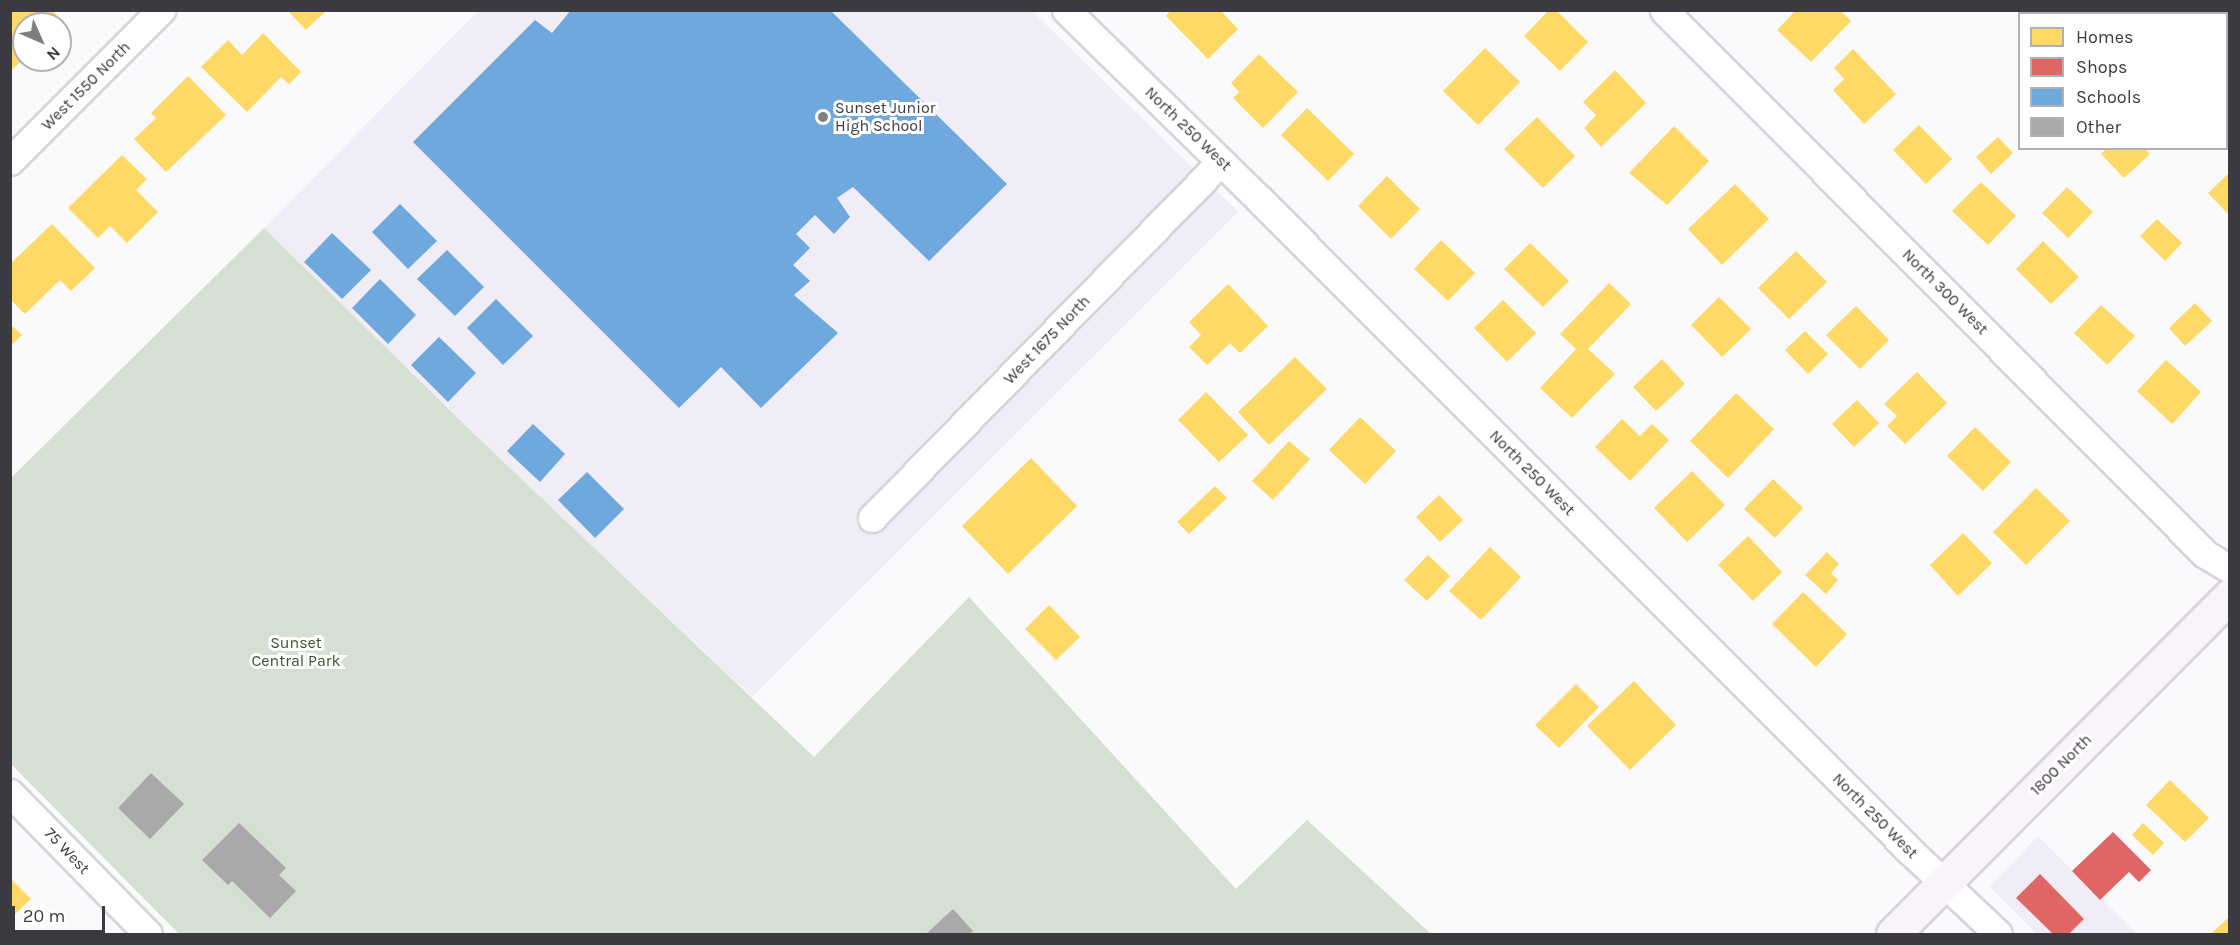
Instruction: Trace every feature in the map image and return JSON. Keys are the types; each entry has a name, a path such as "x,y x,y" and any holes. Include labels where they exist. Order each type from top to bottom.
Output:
{"main road":[{"name":"1800 North","path":"1893,934 2229,596"}],"street":[{"name":"West 1550 North","path":"10,161 161,10"},
{"name":"North 250 West","path":"1066,10 1944,883 1998,934"},
{"name":"North 300 West","path":"1664,10 2205,554 2229,569"},
{"name":"West 1675 North","path":"872,518 1221,162"},
{"name":"75 West","path":"10,793 148,934"}],"shaded area":[{"path":"479,10 1032,11 1238,212 752,697 468,428 264,228"},
{"path":"2038,836 2136,933 2037,934 1990,887"}],"green space":[{"name":"Sunset Central Park","path":"264,228 468,428 814,757 969,597 1236,889 1307,820 1431,934 179,934 11,764 11,478"}],"building: Homes":[{"path":"10,10 52,10 54,12 12,12 12,70 10,72"},
{"path":"287,10 327,10 306,30"},
{"path":"1171,10 1220,10 1238,29 1208,59 1166,16"},
{"path":"1549,10 1556,10 1588,42 1560,71 1524,36"},
{"path":"1796,10 1840,10 1851,21 1811,62 1777,30"},
{"path":"2077,10 2111,10 2110,12 2079,12"},
{"path":"263,33 301,72 289,84 281,77 247,112 201,67 228,40 242,55"},
{"path":"1485,48 1520,82 1478,125 1443,91"},
{"path":"1853,49 1896,94 1864,124 1833,90 1844,79 1834,68"},
{"path":"1259,54 1298,92 1263,128 1233,98 1239,92 1231,83"},
{"path":"1615,70 1646,103 1601,147 1584,128 1596,115 1583,102"},
{"path":"188,76 226,115 166,172 134,139 156,118 151,113"},
{"path":"2228,99 2230,100 2230,134 2228,136"},
{"path":"1307,108 1354,154 1328,181 1281,135"},
{"path":"1537,117 1575,156 1543,188 1504,149"},
{"path":"1919,125 1952,159 1926,184 1893,150"},
{"path":"1674,126 1709,161 1667,205 1629,173"},
{"path":"1998,137 2013,153 1991,174 1976,157"},
{"path":"2105,150 2146,150 2150,154 2124,178 2101,154"},
{"path":"122,155 147,179 136,190 158,212 127,243 110,226 98,238 68,208"},
{"path":"2230,172 2230,216 2208,193"},
{"path":"1387,176 1420,209 1391,239 1358,206"},
{"path":"1981,182 2016,216 1988,245 1952,211"},
{"path":"1735,184 1769,219 1722,265 1688,229"},
{"path":"2067,187 2093,212 2068,238 2042,213"},
{"path":"2157,219 2182,243 2165,261 2140,236"},
{"path":"52,224 95,268 71,291 60,280 25,314 10,299 10,264"},
{"path":"1441,240 1475,273 1448,301 1414,269"},
{"path":"2043,241 2079,277 2051,304 2016,269"},
{"path":"1530,243 1569,281 1543,307 1504,269"},
{"path":"1796,251 1827,282 1789,319 1758,288"},
{"path":"1609,283 1631,304 1588,349 1615,374 1572,418 1540,388 1576,349 1560,334"},
{"path":"1228,284 1268,326 1240,353 1230,343 1207,365 1189,347 1201,335 1189,322"},
{"path":"1719,297 1751,329 1722,357 1691,325"},
{"path":"1503,300 1536,333 1507,362 1474,328"},
{"path":"2195,303 2212,321 2185,346 2169,328"},
{"path":"2101,305 2135,336 2107,365 2074,333"},
{"path":"1856,306 1889,340 1860,369 1826,335"},
{"path":"10,324 22,335 10,346"},
{"path":"1805,331 1828,354 1808,374 1785,350"},
{"path":"1295,357 1327,389 1269,445 1238,412"},
{"path":"1662,359 1685,384 1656,411 1633,387"},
{"path":"2166,360 2201,392 2172,424 2137,391"},
{"path":"1917,372 1947,403 1905,444 1887,426 1897,416 1884,404"},
{"path":"1206,392 1248,435 1219,462 1178,420"},
{"path":"1736,393 1774,429 1728,478 1690,441"},
{"path":"1857,400 1879,423 1854,447 1832,424"},
{"path":"1360,417 1396,451 1365,484 1329,450"},
{"path":"1622,419 1640,436 1652,424 1669,440 1630,481 1595,447"},
{"path":"1975,427 2011,462 1983,491 1947,456"},
{"path":"1289,441 1310,459 1273,500 1252,481"},
{"path":"1031,458 1077,506 1008,574 962,526"},
{"path":"1692,471 1725,505 1687,542 1654,508"},
{"path":"1773,479 1803,508 1775,538 1744,509"},
{"path":"1215,486 1227,498 1189,534 1177,522"},
{"path":"2036,488 2070,521 2026,565 1993,532"},
{"path":"1439,495 1463,520 1440,542 1416,517"},
{"path":"1963,533 1992,563 1958,596 1930,565"},
{"path":"1748,536 1782,572 1753,601 1718,565"},
{"path":"1490,547 1521,577 1481,620 1449,591"},
{"path":"1827,552 1839,564 1831,573 1838,580 1826,594 1805,575"},
{"path":"1428,555 1450,576 1427,601 1404,580"},
{"path":"1803,592 1847,634 1816,667 1772,624"},
{"path":"1049,605 1080,637 1056,660 1025,629"},
{"path":"1634,681 1676,725 1630,770 1587,726"},
{"path":"1576,684 1599,707 1559,748 1535,725"},
{"path":"2170,780 2209,818 2185,842 2146,805"},
{"path":"2143,823 2164,843 2153,855 2132,835"},
{"path":"10,878 31,899 10,919"},
{"path":"2230,916 2230,934 2211,934"}],"building: Shops":[{"path":"2113,832 2151,870 2139,882 2129,872 2100,900 2072,871"},
{"path":"2040,874 2084,919 2069,934 2053,934 2016,898"}],"building: Schools":[{"path":"571,10 830,10 1007,184 929,261 853,187 837,198 850,217 834,234 815,215 796,234 810,248 793,265 810,281 794,295 838,333 761,408 721,367 679,408 413,142 535,20 552,33"},
{"path":"400,204 437,241 408,269 372,232"},
{"path":"332,233 371,270 342,299 304,262"},
{"path":"447,250 484,287 455,316 417,279"},
{"path":"380,279 416,315 388,344 352,308"},
{"path":"496,299 533,336 503,365 467,328"},
{"path":"439,337 476,373 448,402 411,365"},
{"path":"533,424 565,454 540,482 507,451"},
{"path":"587,472 624,509 595,538 558,500"}],"building: Other":[{"path":"151,773 184,804 150,839 118,808"},
{"path":"239,823 286,868 279,875 296,891 270,918 232,881 228,885 202,860"},
{"path":"953,909 973,931 969,934 926,934"}],"place":[{"name":"Sunset Junior High School","path":"823,117"}]}
